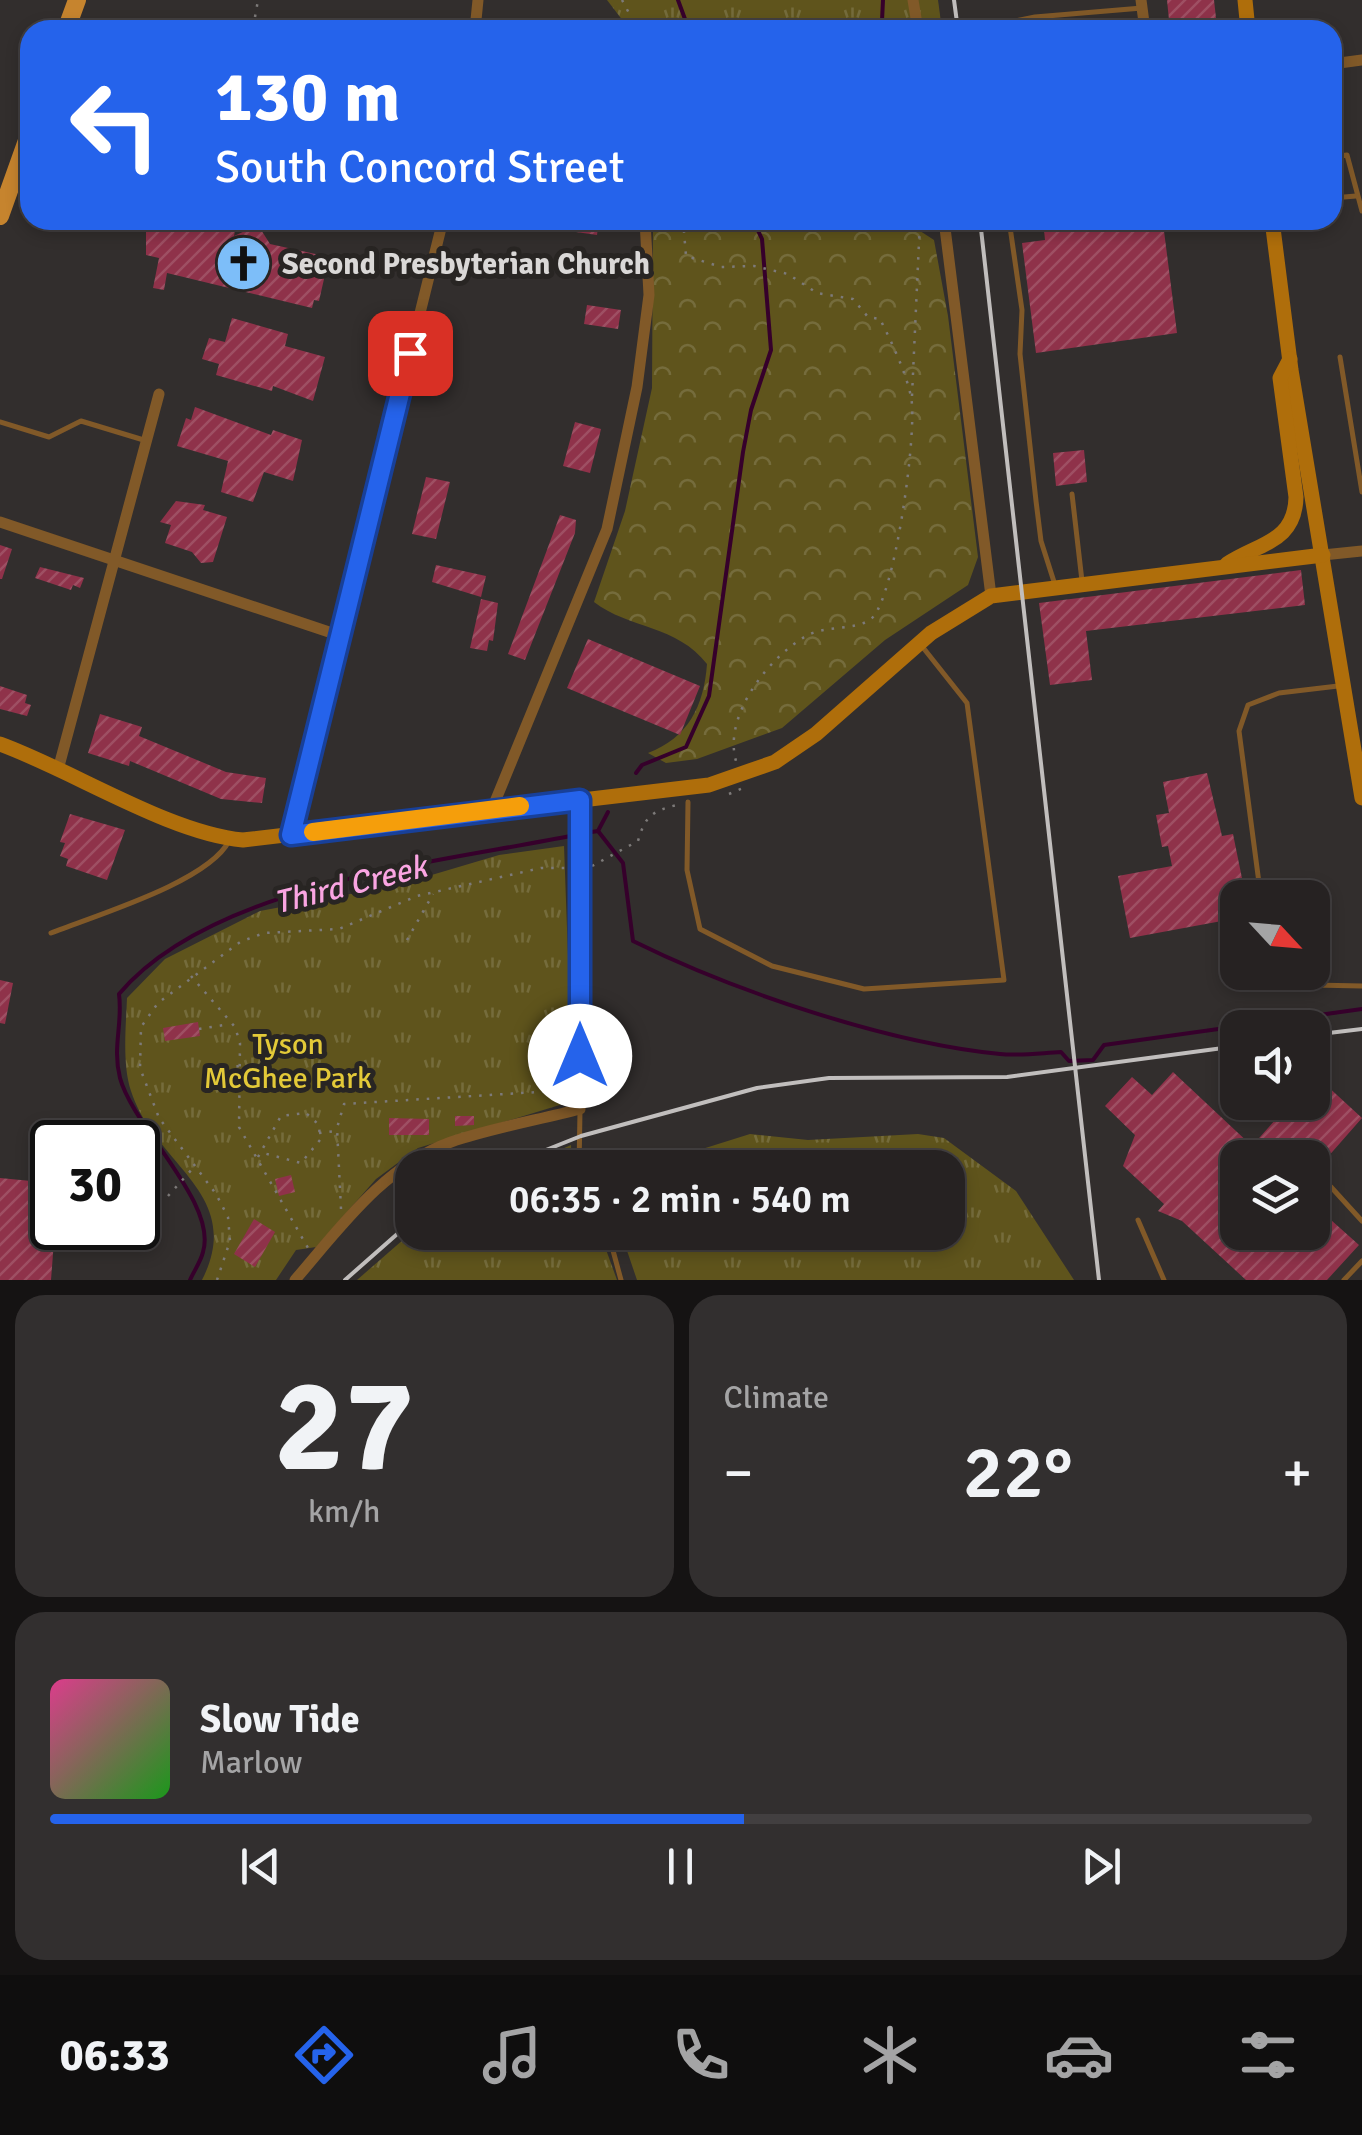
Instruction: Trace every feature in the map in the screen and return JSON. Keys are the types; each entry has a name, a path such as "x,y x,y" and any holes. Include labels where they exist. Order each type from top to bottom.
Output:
{"main road":[{"path":"0,216 20,160"}],"street":[{"path":"291,835 440,230"},
{"path":"492,808 607,529 640,368 648,295 645,230"},
{"path":"945,230 991,596"},
{"path":"1273,230 1290,359 1362,798"},
{"path":"1225,565 1244,552 1273,543 1294,515 1296,497 1280,378 1290,359"},
{"path":"60,766 159,394"},
{"path":"0,522 338,634"},
{"path":"0,744 60,766 196,832 230,838 291,835 709,785 775,762 816,734 920,643 991,596 1055,585 1362,552"},
{"path":"295,1280 370,1194 410,1162 450,1142 580,1109 580,800"}],"lane":[{"path":"1023,20 1142,4"},
{"path":"1342,155 1346,154 1362,210"},
{"path":"1342,197 1356,196"},
{"path":"1010,230 1022,310 1020,354 1041,541 1055,585"},
{"path":"1340,358 1362,492"},
{"path":"0,422 48,437 81,421 148,441"},
{"path":"1352,431 1362,430"},
{"path":"1072,494 1082,582"},
{"path":"688,802 687,870 700,929 772,966 864,988 1004,980 967,703 920,643"},
{"path":"1259,880 1239,731 1248,705 1279,693 1346,686"},
{"path":"52,934 196,873 222,856 230,838"},
{"path":"1330,985 1362,986"},
{"path":"579,1150 580,1109"},
{"path":"1331,1188 1362,1221"},
{"path":"1138,1220 1164,1280"},
{"path":"613,1250 621,1280"},
{"path":"1344,1280 1362,1261"}],"path":[{"path":"255,16 258,0"},
{"path":"684,230 686,256 721,267 754,266 788,274 817,294 853,299 868,317 880,318 912,398"},
{"path":"725,795 743,791 732,746 759,676 805,636 829,627 860,624 883,605 891,584 909,457 920,230"},
{"path":"217,1280 230,1240 228,1217 148,1096 138,1042 141,1027 158,1004 190,975 240,942 264,934 339,929 434,893 541,868 580,867 608,860 638,840 644,820 653,811 688,802"},
{"path":"407,940 434,893"},
{"path":"190,975 231,1024 240,1043 240,1127 303,1243 316,1256"},
{"path":"199,1029 231,1024"},
{"path":"226,1068 240,1066"},
{"path":"342,1216 338,1131 344,1104 580,1090"},
{"path":"256,1158 281,1116 306,1113 319,1124 320,1140 301,1163 262,1153"},
{"path":"319,1133 338,1131"},
{"path":"168,1196 194,1167"}],"green space":[{"path":"607,0 938,0 941,20 622,20"},
{"path":"653,230 918,230 934,240 948,316 978,557 968,585 885,640 782,728 697,759 666,763 648,753 674,739 691,719 702,694 707,664 682,642 594,602 625,511 652,388"},
{"name":"Tyson McGhee Park","path":"564,846 572,1089 563,1104 415,1150 395,1150 395,1165 376,1179 316,1247 296,1250 276,1280 202,1280 213,1250 213,1224 192,1181 160,1142 160,1120 145,1120 131,1091 126,1057 127,998 165,959 260,911 398,885 499,855"},
{"path":"750,1134 808,1140 918,1134 944,1138 960,1150 699,1150"},
{"path":"965,1153 1016,1191 1074,1280 637,1280 627,1250 965,1250"},
{"path":"395,1247 395,1250 606,1250 617,1280 357,1280"}],"building":[{"path":"1167,0 1214,0 1216,20 1169,20"},
{"name":"Second Presbyterian Church","path":"146,230 235,230 234,236 247,230 261,230 270,244 329,257 319,301 314,300 312,308 167,273 164,290 153,288 159,258 146,255"},
{"path":"576,230 598,230 597,235"},
{"path":"1044,230 1164,230 1177,333 1036,353 1022,243 1045,240"},
{"path":"587,305 621,310 618,329 584,324"},
{"path":"232,318 288,334 285,346 325,357 313,401 273,386 272,391 216,375 219,364 202,359 209,338 225,342"},
{"path":"195,407 271,435 273,430 302,440 293,481 264,472 253,502 221,492 228,461 177,446 186,418 191,420"},
{"path":"575,422 601,429 590,473 563,466"},
{"path":"1084,450 1087,482 1056,486 1053,453"},
{"path":"426,477 450,482 436,539 412,534"},
{"path":"176,501 205,505 203,510 227,517 213,562 201,563 192,552 165,543 171,525 160,522"},
{"path":"560,515 576,520 575,533 525,660 508,654"},
{"path":"0,545 12,549 2,579 0,579"},
{"path":"436,565 486,576 481,597 432,582"},
{"path":"40,567 84,578 80,588 73,585 71,590 35,578"},
{"path":"1301,570 1305,605 1086,631 1092,680 1050,685 1039,603"},
{"path":"481,599 498,603 493,641 489,640 487,651 470,648"},
{"path":"588,639 700,686 680,735 567,688"},
{"path":"0,686 27,695 25,703 31,705 27,716 0,709"},
{"path":"100,714 142,727 139,736 226,772 266,778 262,803 221,799 130,761 129,766 88,753"},
{"path":"1207,773 1222,836 1233,834 1242,880 1220,880 1220,921 1130,938 1118,876 1172,866 1168,846 1162,847 1156,815 1169,813 1163,782"},
{"path":"70,814 125,830 107,880 66,866 68,859 60,856 65,843 60,842"},
{"path":"0,980 13,983 5,1024 0,1023"},
{"path":"198,1022 200,1036 165,1041 163,1028"},
{"path":"1173,1072 1246,1140 1220,1140 1220,1250 1330,1250 1330,1219 1359,1245 1327,1280 1246,1280 1182,1221 1158,1211 1164,1204 1123,1166 1135,1135 1105,1106 1132,1077 1152,1095"},
{"path":"1330,1089 1362,1118 1330,1154 1330,1140 1257,1140 1275,1120 1330,1120"},
{"path":"455,1116 474,1116 474,1125 455,1126"},
{"path":"389,1118 429,1119 429,1135 389,1135"},
{"path":"291,1175 295,1192 279,1196 275,1179"},
{"path":"0,1178 30,1181 30,1250 53,1250 51,1280 0,1280"},
{"path":"254,1219 275,1232 255,1267 234,1254"}],"waterway":[{"name":"Third Creek","path":"678,0 685,20"},
{"path":"882,20 883,0"},
{"name":"Third Creek","path":"636,773 642,765 686,747 709,696 743,452 751,410 771,350 762,239 758,230"},
{"name":"Third Creek","path":"585,833 598,831 608,812"},
{"path":"598,831 623,863 633,941 764,996 909,1039 1000,1054 1061,1052 1069,1061 1093,1060 1104,1045 1362,1009"},
{"name":"Third Creek","path":"190,1280 202,1255 204,1232 187,1188 128,1098 120,1078 119,994 160,956 211,926 269,902 396,868 575,835"}],"railway":[{"path":"954,0 957,20"},
{"path":"981,230 1099,1280"},
{"path":"1330,1033 1362,1029"},
{"path":"546,1150 581,1136 757,1088 829,1078 1007,1077 1220,1048"},
{"path":"345,1280 395,1236"}],"slow traffic":[{"path":"313,832 520,806"}],"place":[{"name":"Second Presbyterian Church","path":"243,264"}],"route":[{"path":"410,353 291,835 580,800 580,1056"}]}
